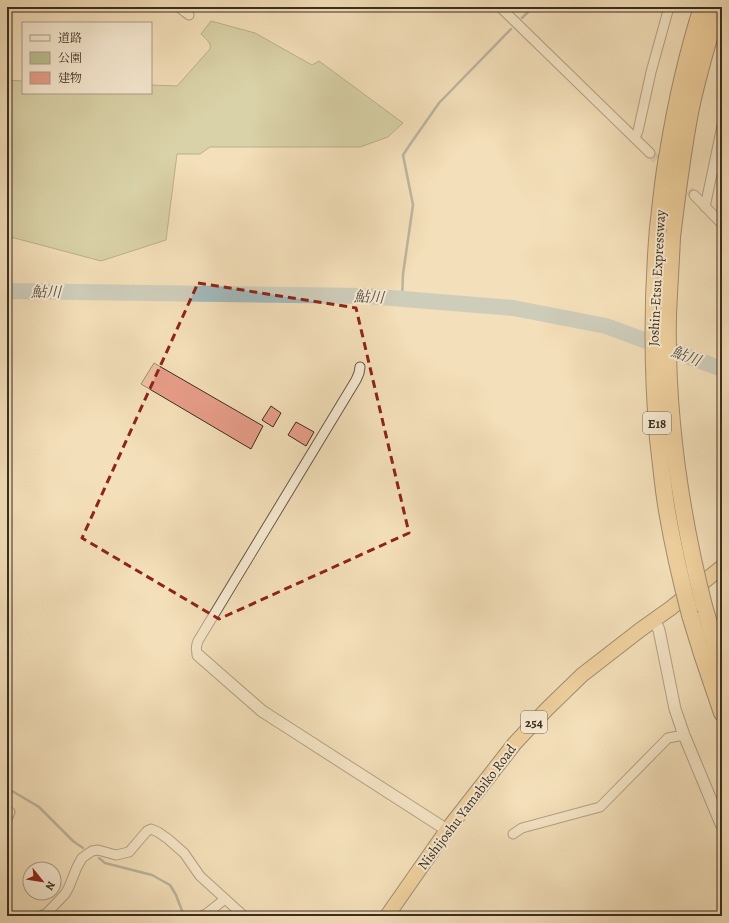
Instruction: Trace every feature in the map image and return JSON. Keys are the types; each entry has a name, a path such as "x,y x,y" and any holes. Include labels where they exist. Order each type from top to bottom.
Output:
{"highway":[{"name":"Joshin-Etsu Expressway","path":"702,7 676,109 668,153 658,228 655,257 653,315 654,374 662,480 667,512 690,615 722,713"},
{"name":"Joshin-Etsu Expressway","path":"718,7 690,112 683,155 672,237 668,316 669,374 674,447 679,481 694,566 722,667"},
{"name":"Nishijoshu Yamabiko Road","path":"387,916 447,830 515,743 547,709 582,675 722,567"}],"street":[{"path":"179,7 189,15"},
{"path":"500,7 650,153"},
{"path":"635,138 669,7"},
{"path":"705,207 722,126"},
{"path":"694,195 722,224"},
{"path":"360,367 356,380 198,641 196,651 198,655 262,711 447,830"},
{"path":"654,620 660,635 675,709 684,735 721,825"},
{"path":"513,834 522,828 600,807 668,738 684,735"},
{"path":"46,915 65,894 76,867 82,858 92,851 98,850 116,855 129,852 147,831 151,829 168,839 184,853 200,876 244,916"},
{"path":"202,916 225,899"}],"highlighted area":[{"path":"198,283 356,308 409,533 219,619 82,538"}],"green space":[{"path":"211,21 255,33 312,65 319,61 403,123 388,137 360,147 210,147 200,154 177,154 166,240 101,261 7,236 7,80 22,81 22,94 152,94 152,85 177,86 210,49 209,43 201,34"}],"building":[{"path":"154,363 263,426 251,449 141,384"},
{"path":"271,406 281,413 273,427 262,420"},
{"path":"296,422 314,432 306,446 288,435"}],"waterway":[{"path":"522,18 533,7"},
{"path":"402,299 403,274 413,205 403,155 439,103 511,29"},
{"name":"鮎川","path":"7,291 367,296 513,308 606,326 722,369"},
{"path":"7,788 39,807 73,841 83,848"},
{"path":"99,858 105,863 152,875 170,885 176,895 184,916"}],"tunnel":[{"path":"650,153 666,169"},
{"path":"679,181 694,195"}]}
